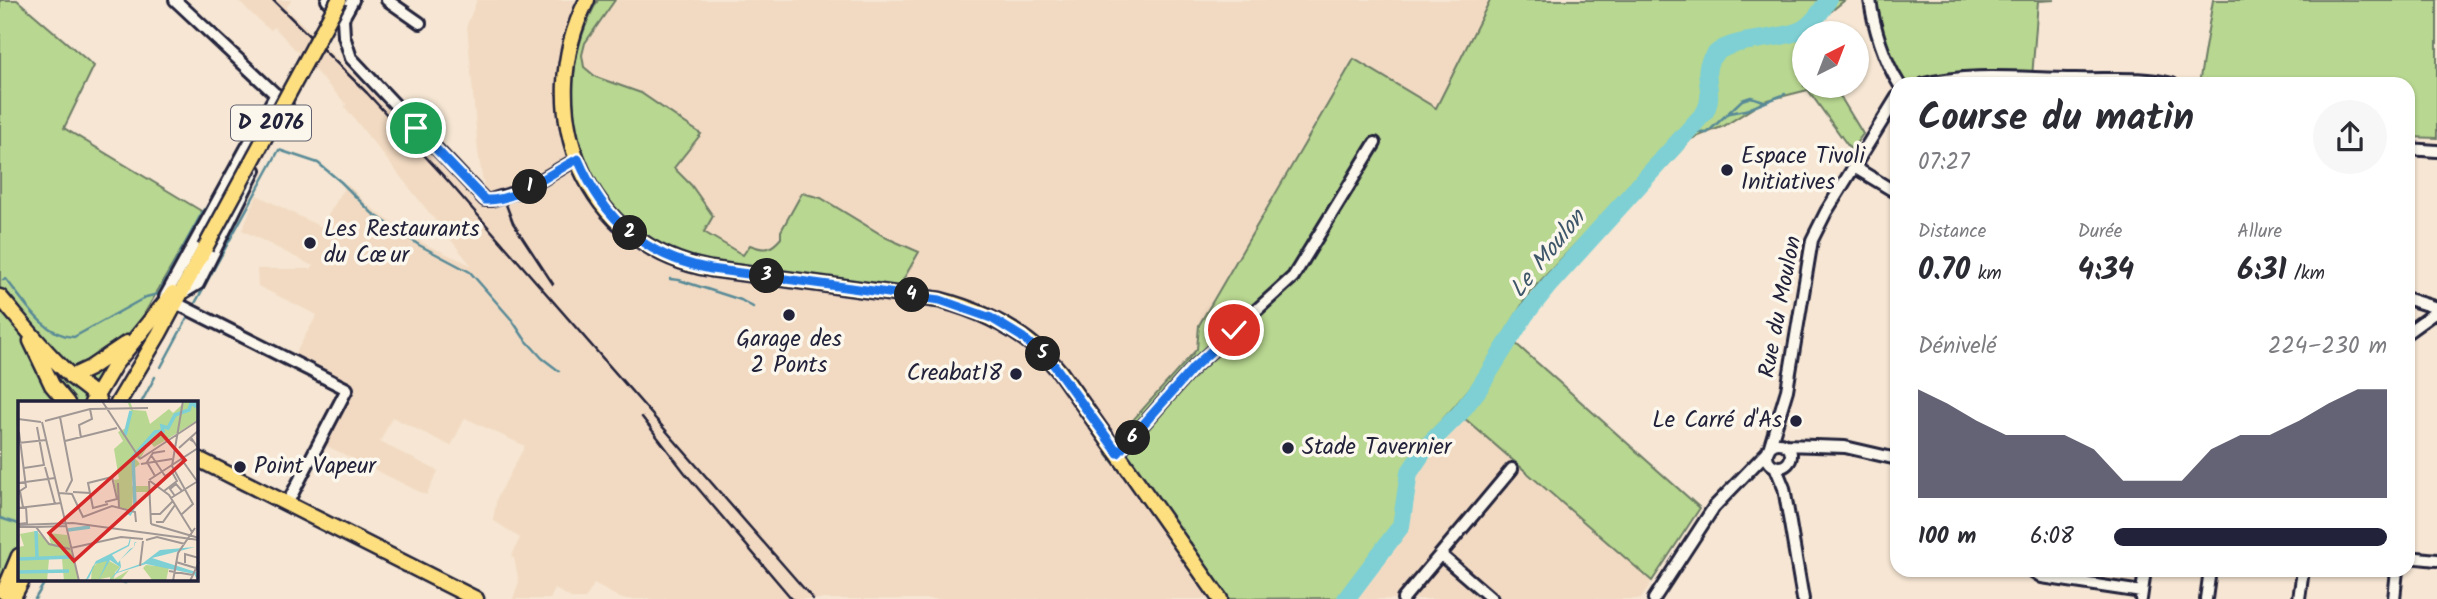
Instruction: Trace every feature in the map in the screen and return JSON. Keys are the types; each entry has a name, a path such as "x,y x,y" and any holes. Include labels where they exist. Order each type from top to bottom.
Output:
{"main road":[{"name":"D 2076","path":"119,401 178,299 338,0"},
{"path":"587,0 571,42 565,72 566,115 578,159 592,190 626,230 646,246 681,262 711,269 930,298 957,304 991,318 1022,337 1054,365 1220,599"},
{"name":"D 2076","path":"98,401 116,364 134,339 194,268"},
{"path":"0,297 71,377 98,401"},
{"name":"D 2076","path":"98,401 112,385 154,317"},
{"path":"25,327 52,385 66,401"},
{"name":"D 2076","path":"71,377 90,368 134,339"},
{"path":"114,401 127,388"},
{"path":"198,459 476,599"},
{"path":"0,575 18,551"},
{"path":"5,596 18,559"},
{"path":"5,596 18,574"},
{"path":"5,596 20,582"}],"street":[{"path":"175,0 287,104 198,284 178,299 346,389 287,504"},
{"path":"327,0 342,18 351,58 482,198 491,200 521,191 578,159"},
{"path":"342,18 353,0"},
{"path":"387,0 420,23"},
{"path":"1870,0 1881,42 1896,77"},
{"path":"154,317 275,94"},
{"name":"Rue du Moulon","path":"1769,450 1787,390 1812,240 1826,212 1890,108"},
{"path":"1118,453 1194,367 1293,277 1375,143"},
{"path":"2415,149 2437,151"},
{"path":"1854,167 1890,189"},
{"path":"2415,302 2437,310"},
{"path":"2415,327 2437,310"},
{"name":"Rue du Moulon","path":"1779,419 1784,444"},
{"path":"1654,599 1707,515 1775,444 1845,447 1890,457"},
{"path":"1784,444 1790,449 1784,488"},
{"path":"1746,473 1760,466 1782,466 1813,445"},
{"path":"1769,450 1768,458 1784,488 1803,599"},
{"path":"1403,599 1512,469"},
{"path":"1441,555 1492,599"},
{"path":"2415,558 2437,560"},
{"path":"2042,577 2142,596 2143,577"},
{"path":"2206,599 2209,577"},
{"path":"2299,599 2302,577"},
{"path":"2394,599 2396,577"}],"shaded area":[{"path":"237,0 290,0 286,8 487,208 478,151 467,25 477,0 1490,0 1436,108 1354,59 1199,325 1197,349 1123,431 1107,455 1214,599 622,599 594,584 585,599 573,599 555,589 550,599 513,599 519,582 514,558 511,557 520,538 493,520 497,498 525,446 465,418 451,446 392,417 380,442 438,471 426,495 319,442 345,391 290,363 317,315 258,286 257,269 311,269 313,266 242,230 257,195 321,227 347,184 368,205 400,229 471,265 345,107 346,104 274,27 271,30 265,26"},
{"path":"1463,417 1652,581 1641,599 1346,599 1401,526 1409,473"}],"green space":[{"path":"0,0 17,0 94,66 64,128 203,212 94,401 18,401 18,556 0,592"},
{"path":"598,0 615,0 585,43 582,55 584,67 596,77 641,93 701,134 674,168 691,185 713,216 704,232 743,255 750,245 767,248 781,238 781,231 802,193 821,198 887,238 919,252 899,287 691,258 653,241 622,217 598,187 582,153 574,115 574,76 582,37"},
{"path":"1490,0 1845,0 1822,21 1792,21 1792,94 1764,101 1724,126 1691,139 1662,171 1584,235 1529,293 1478,378 1418,446 1405,491 1401,526 1347,598 1223,599 1107,455 1123,431 1197,349 1199,325 1354,59 1436,108"},
{"path":"1870,0 2055,0 2038,1 2032,77 1897,77"},
{"path":"2213,0 2437,0 2437,138 2415,137 2415,77 2200,77"},
{"path":"1814,98 1841,98 1863,134 1851,150"},
{"path":"1514,342 1700,508 1652,581 1463,417 1482,393"}],"waterway":[{"name":"Le Moulon","path":"1346,599 1401,526 1409,473 1427,446 1460,413 1478,390 1525,315 1549,285 1705,112 1709,98 1707,72 1711,59 1718,51 1728,46 1803,29 1814,20 1828,0"},
{"path":"1729,113 1746,110 1785,94"},
{"path":"1687,132 1707,133 1742,100 1751,97 1764,101"},
{"path":"193,307 279,150 318,163 372,213 419,245 470,272 512,320 524,338 542,358 559,371"},
{"path":"3,280 6,279 44,324 53,331 74,337 146,297 158,294 204,209"},
{"path":"670,279 741,300 753,307"},
{"path":"161,367 190,313"},
{"path":"142,401 155,377"},
{"path":"0,518 18,524"},
{"path":"35,599 45,582"}],"railway":[{"path":"273,0 367,93 448,181 813,599"},
{"path":"504,199 513,223 553,284"},
{"path":"642,417 685,473 792,599"}],"place":[{"name":"Espace Tivoli Initiatives","path":"1727,170"},
{"name":"Les Restaurants du Cœur","path":"310,243"},
{"name":"Garage des 2 Ponts","path":"789,315"},
{"name":"Creabat18","path":"1016,374"},
{"name":"Le Carré d'As","path":"1796,421"},
{"name":"Stade Tavernier","path":"1288,448"},
{"name":"Point Vapeur","path":"240,467"}],"route":[{"path":"416,128 485,200 526,189 578,159 598,200 626,230 646,246 681,262 711,269 920,296 957,304 991,318 1034,345 1054,365 1118,453 1194,367 1234,330"}]}
